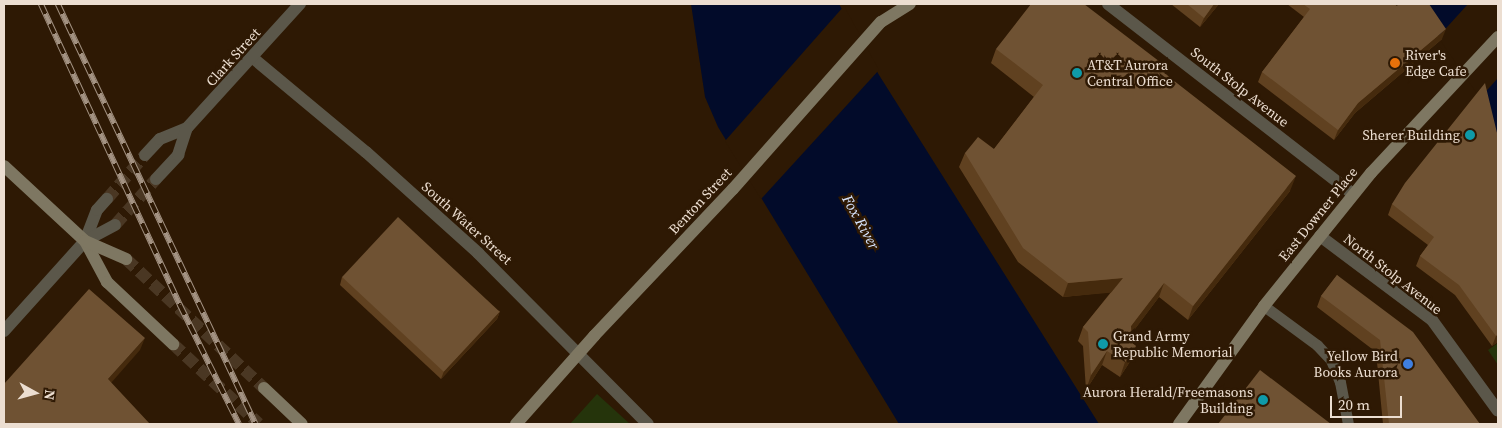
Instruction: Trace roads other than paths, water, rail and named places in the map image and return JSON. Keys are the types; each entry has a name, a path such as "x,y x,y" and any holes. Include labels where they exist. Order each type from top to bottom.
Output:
{"street":[{"name":"Clark Street","path":"145,155 160,139 187,128 253,58 300,4"},
{"name":"Benton Street","path":"516,424 578,353 733,189 881,22 910,4"},
{"name":"South Stolp Avenue","path":"1108,4 1353,194"},
{"name":"East Downer Place","path":"1179,424 1264,306 1353,194 1498,37"},
{"name":"South Water Street","path":"253,58 366,152 457,234 648,424"},
{"name":"Clark Street","path":"156,179 178,155 187,128"},
{"path":"4,166 85,242 107,282 173,344"},
{"path":"85,242 97,210 107,199"},
{"path":"4,331 85,242 115,225"},
{"name":"North Stolp Avenue","path":"1320,236 1432,320 1498,411"},
{"path":"85,242 126,259"},
{"path":"264,388 302,424"}],"lane":[{"path":"1264,306 1317,345 1331,360 1340,382 1348,424"}],"water":[{"name":"Fox River","path":"691,4 839,4 879,75 1099,424 899,424 718,127 705,97"},
{"path":"1419,4 1498,4 1498,161 1484,101"}],"tunnel":[{"path":"107,199 145,155"},
{"path":"115,225 156,179"},
{"path":"126,259 264,388"},
{"path":"173,344 259,424"}],"railway":[{"path":"41,4 180,305 239,424"},
{"path":"58,4 256,424"}],"place":[{"name":"River's Edge Cafe","path":"1395,63"},
{"name":"AT&T Aurora Central Office","path":"1077,73"},
{"name":"Sherer Building","path":"1470,135"},
{"name":"Grand Army Republic Memorial","path":"1103,344"},
{"name":"Yellow Bird Books Aurora","path":"1408,364"},
{"name":"Aurora Herald/Freemasons Building","path":"1263,400"}]}
